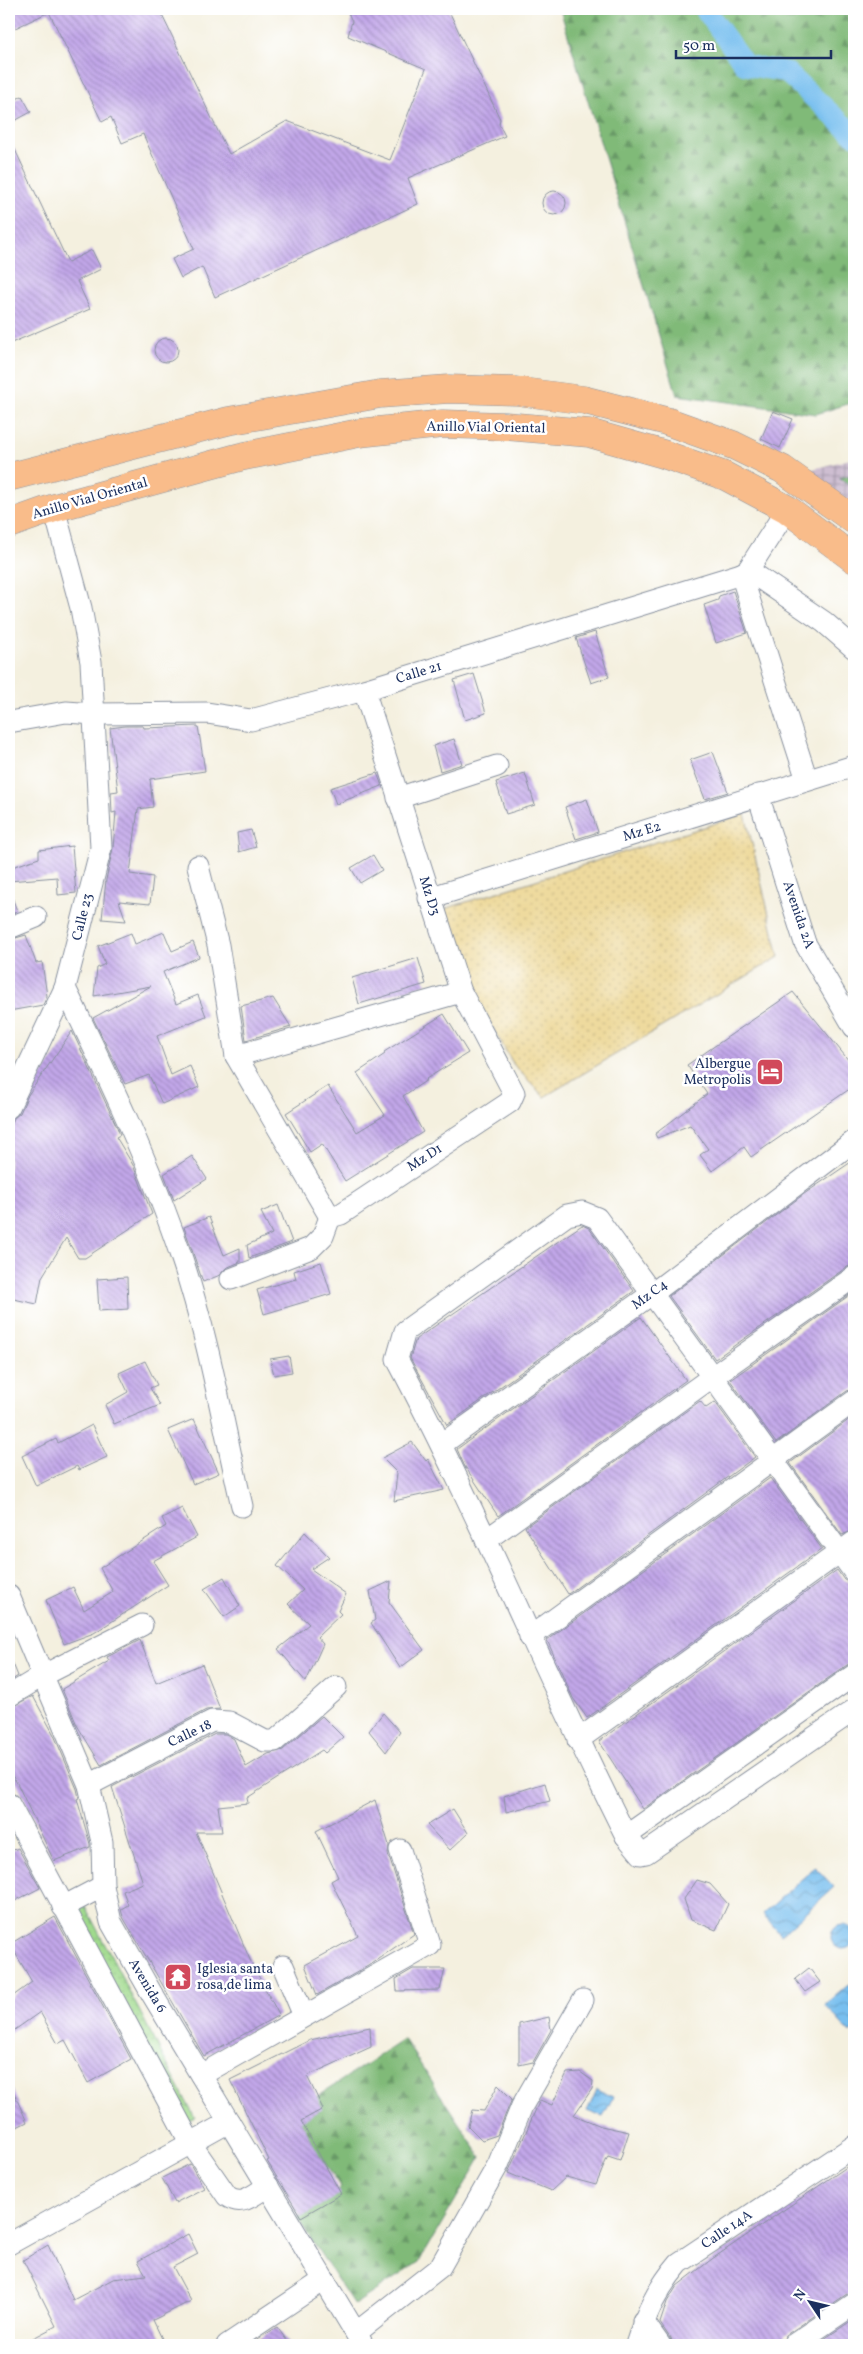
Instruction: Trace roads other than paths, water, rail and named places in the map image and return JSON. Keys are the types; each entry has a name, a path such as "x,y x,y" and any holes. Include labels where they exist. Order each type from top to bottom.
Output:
{"highway":[{"path":"9,477 228,421 380,394 449,389 516,392 584,400 666,421 733,445 782,469 854,520"},
{"name":"Anillo Vial Oriental","path":"9,524 54,508 240,457 359,433 443,424 505,426 589,433 663,454 725,476 787,508 854,559"}],"street":[{"name":"Calle 23","path":"9,1107 66,988 101,848 91,662 81,608 54,508"},
{"path":"744,572 787,508"},
{"path":"744,572 824,622 854,648"},
{"path":"744,572 808,780"},
{"name":"Calle 21","path":"9,722 66,712 95,714 207,713 250,720 364,690 744,572"},
{"name":"Mz D3","path":"364,690 429,898 461,992 514,1093"},
{"path":"398,798 497,766"},
{"name":"Mz E2","path":"429,898 854,766"},
{"name":"Avenida 2A","path":"758,795 805,943 848,1005 854,1027"},
{"path":"198,866 218,945 236,1056 330,1217 323,1236 311,1248 231,1279"},
{"path":"9,928 36,916"},
{"path":"66,988 108,1075 164,1207 183,1260 242,1506"},
{"path":"236,1056 461,992"},
{"name":"Mz D1","path":"330,1217 340,1214 510,1102 514,1093"},
{"name":"Mz C4","path":"442,1444 653,1293 854,1141"},
{"path":"854,1572 847,1547 773,1460 597,1218 582,1212 567,1215 405,1331 396,1360 442,1444 578,1740 626,1836 635,1849 641,1854 646,1853 854,1710"},
{"path":"486,1540 854,1277"},
{"path":"530,1636 854,1401"},
{"path":"578,1740 847,1547"},
{"name":"Avenida 6","path":"9,1596 89,1785 102,1842 102,1886 111,1922 359,2339"},
{"path":"9,1696 42,1676 142,1625"},
{"path":"626,1836 854,1675"},
{"name":"Calle 18","path":"89,1785 212,1722 229,1722 265,1741 275,1741 336,1687"},
{"path":"9,1804 192,2144 227,2196 234,2201 241,2202 268,2186"},
{"path":"201,2075 430,1944 400,1850"},
{"path":"63,1907 102,1886"},
{"path":"283,1966 304,2016"},
{"path":"359,2339 440,2267 498,2165 522,2106 583,2000"},
{"path":"9,2244 229,2122"},
{"name":"Calle 14A","path":"636,2345 643,2321 660,2286 679,2263 854,2146"},
{"path":"227,2345 324,2280"},
{"path":"793,2345 854,2304"},
{"path":"643,2321 660,2345"}],"water":[{"path":"815,1867 834,1887 781,1935 763,1914"},
{"path":"843,1925 848,1926 854,1932 854,1942 848,1948 843,1949 838,1948 832,1942 831,1937 832,1932 838,1926"},
{"path":"854,1980 854,2029 850,2033 825,2005"},
{"path":"597,2090 613,2097 603,2117 587,2111"}],"waterway":[{"path":"705,9 745,65 786,72 854,135"}],"place":[{"name":"Albergue Metropolis","path":"770,1072"},
{"name":"Iglesia santa rosa,de lima","path":"178,1977"}]}
